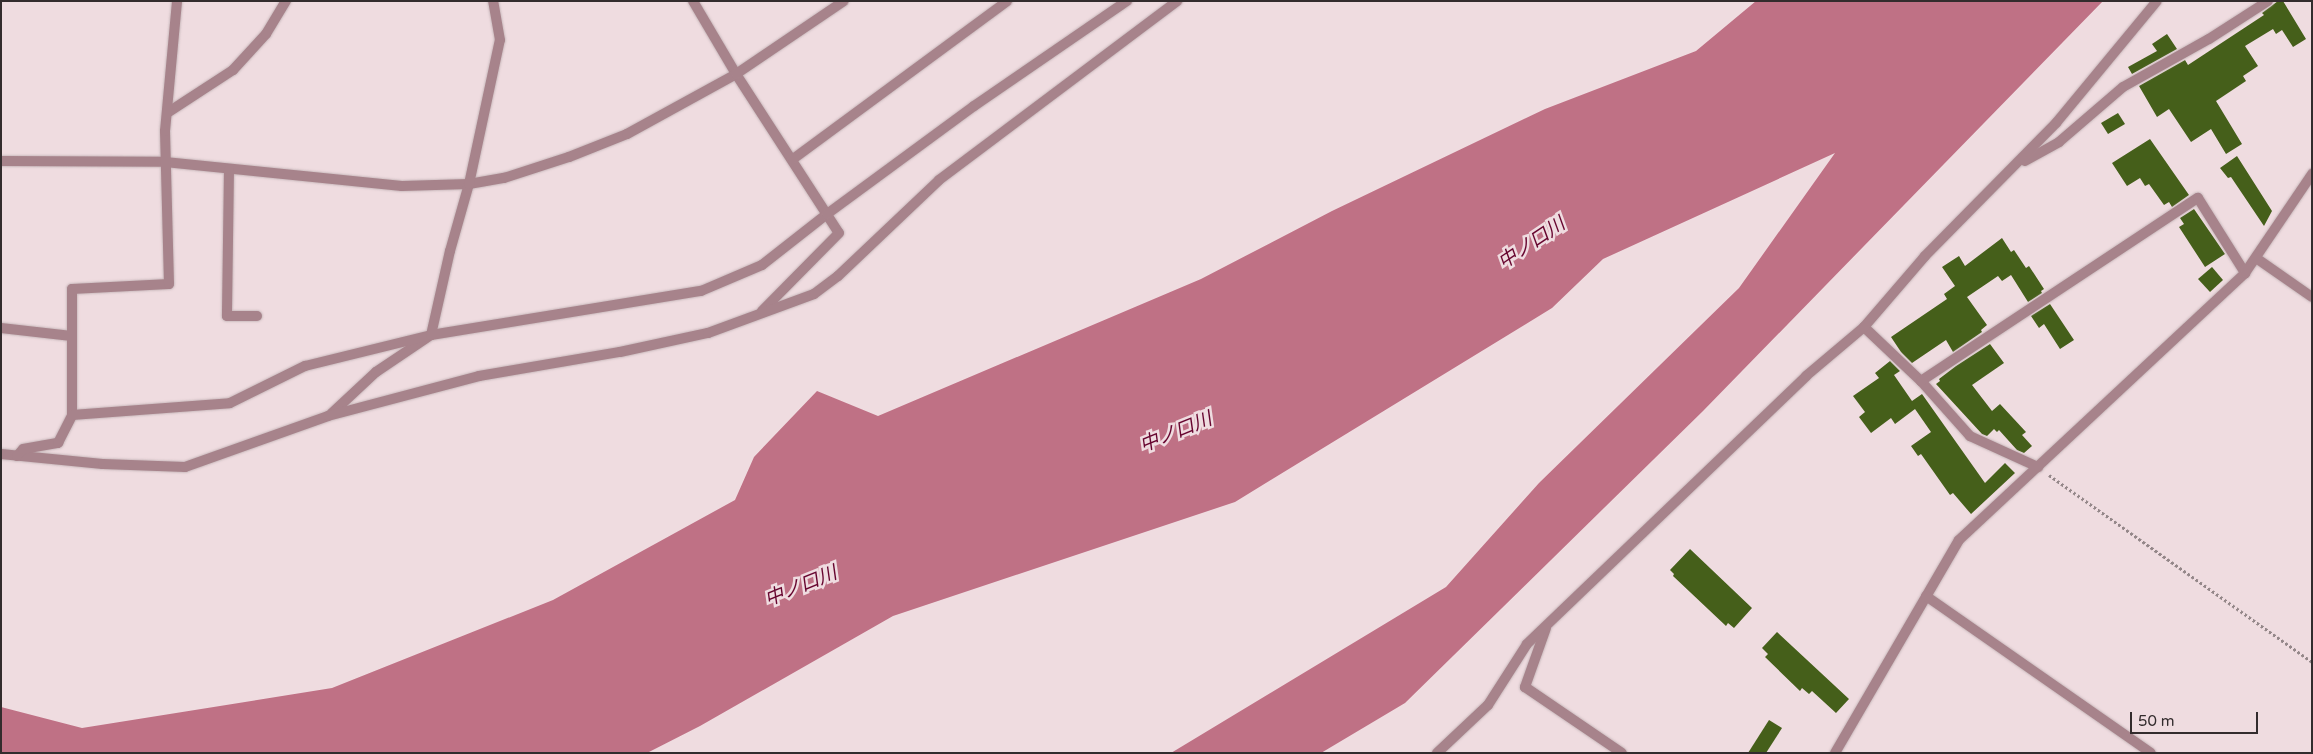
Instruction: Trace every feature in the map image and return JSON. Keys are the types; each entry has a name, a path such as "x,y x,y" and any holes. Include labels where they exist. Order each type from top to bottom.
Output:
{"street":[{"path":"17,456 23,449 58,443 72,414 72,289 169,284 164,162 166,113 177,1"},
{"path":"166,113 233,70 266,34 286,1"},
{"path":"328,416 376,372 431,335 450,251 468,184 500,40 493,1"},
{"path":"693,1 736,74 793,159 839,233 760,313"},
{"path":"1,161 164,162 402,186 468,184 504,178 569,157 627,134 736,74 844,1"},
{"path":"793,159 1007,1"},
{"path":"72,414 230,403 305,366 431,335 702,291 762,265 827,214 974,106 1127,1"},
{"path":"1,454 103,464 185,467 328,416 478,376 620,352 708,333 814,294 838,276 939,180 1177,1"},
{"path":"1437,753 1488,705 1527,644 1547,624 1806,376 1864,327 1925,256 2016,166 2056,123 2157,1"},
{"path":"2016,166 2058,142 2123,87 2209,39 2268,1"},
{"path":"229,169 226,316 258,316"},
{"path":"1835,753 1958,540 2246,273 2312,174"},
{"path":"1921,381 2198,198 2246,273"},
{"path":"2256,258 2312,297"},
{"path":"1864,327 1921,381 1970,436 2038,467"},
{"path":"1,328 72,336"},
{"path":"1926,596 2151,753"},
{"path":"1547,624 1525,688 1622,753"}],"path":[{"path":"2038,467 2312,662"}],"water":[{"name":"中ノ口川","path":"1756,1 2103,1 1703,411 1405,703 1321,753 1171,753 1446,587 1539,483 1739,288 1835,153 1603,259 1552,308 1235,502 893,616 700,726 647,753 1,753 1,707 82,728 332,688 553,600 735,500 754,457 817,391 878,416 1201,279 1332,211 1545,109 1696,51"}],"building":[{"path":"2278,1 2283,1 2306,39 2293,47 2282,30 2276,34 2273,29 2245,46 2258,66 2243,76 2246,81 2216,101 2242,144 2226,154 2211,129 2191,142 2169,109 2157,117 2139,86 2185,60 2188,65 2264,15 2262,13"},
{"path":"2167,34 2177,49 2132,74 2128,67 2157,51 2152,44"},
{"path":"2118,113 2125,124 2108,134 2101,123"},
{"path":"2150,139 2189,195 2172,207 2169,202 2164,205 2149,184 2145,186 2140,178 2127,186 2112,163"},
{"path":"2237,156 2272,211 2264,226 2231,177 2228,178 2220,168"},
{"path":"2194,209 2225,254 2205,267 2179,227 2184,224 2180,218"},
{"path":"2002,238 2011,252 2014,250 2026,268 2029,266 2044,289 2041,291 2042,293 2028,302 2011,275 2002,281 1998,276 1967,297 1987,325 1981,330 1982,332 1953,352 1946,340 1912,363 1901,352 1891,337 1947,299 1944,294 1955,286 1942,267 1959,256 1965,266"},
{"path":"2212,267 2223,280 2210,292 2198,279"},
{"path":"2050,304 2074,340 2060,349 2044,324 2039,328 2031,316"},
{"path":"1990,344 2004,363 1972,385 1992,411 2000,404 2026,432 2022,435 2032,446 2024,453 2017,450 1999,430 1997,432 1994,429 1987,436 1982,434 1936,384 1940,381 1939,379 1956,366"},
{"path":"1890,361 1900,371 1894,375 1912,401 1922,394 1985,483 2005,463 2015,473 1971,514 1953,493 1950,495 1921,454 1918,456 1911,446 1931,432 1915,409 1895,424 1891,418 1871,433 1859,417 1865,412 1853,396 1879,378 1875,373"},
{"path":"1690,549 1752,608 1734,628 1728,623 1726,626 1673,576 1674,574 1670,570"},
{"path":"1777,632 1849,699 1836,713 1812,691 1809,694 1802,688 1800,691 1765,657 1768,654 1762,648"},
{"path":"1769,720 1782,728 1766,753 1748,753"}]}
